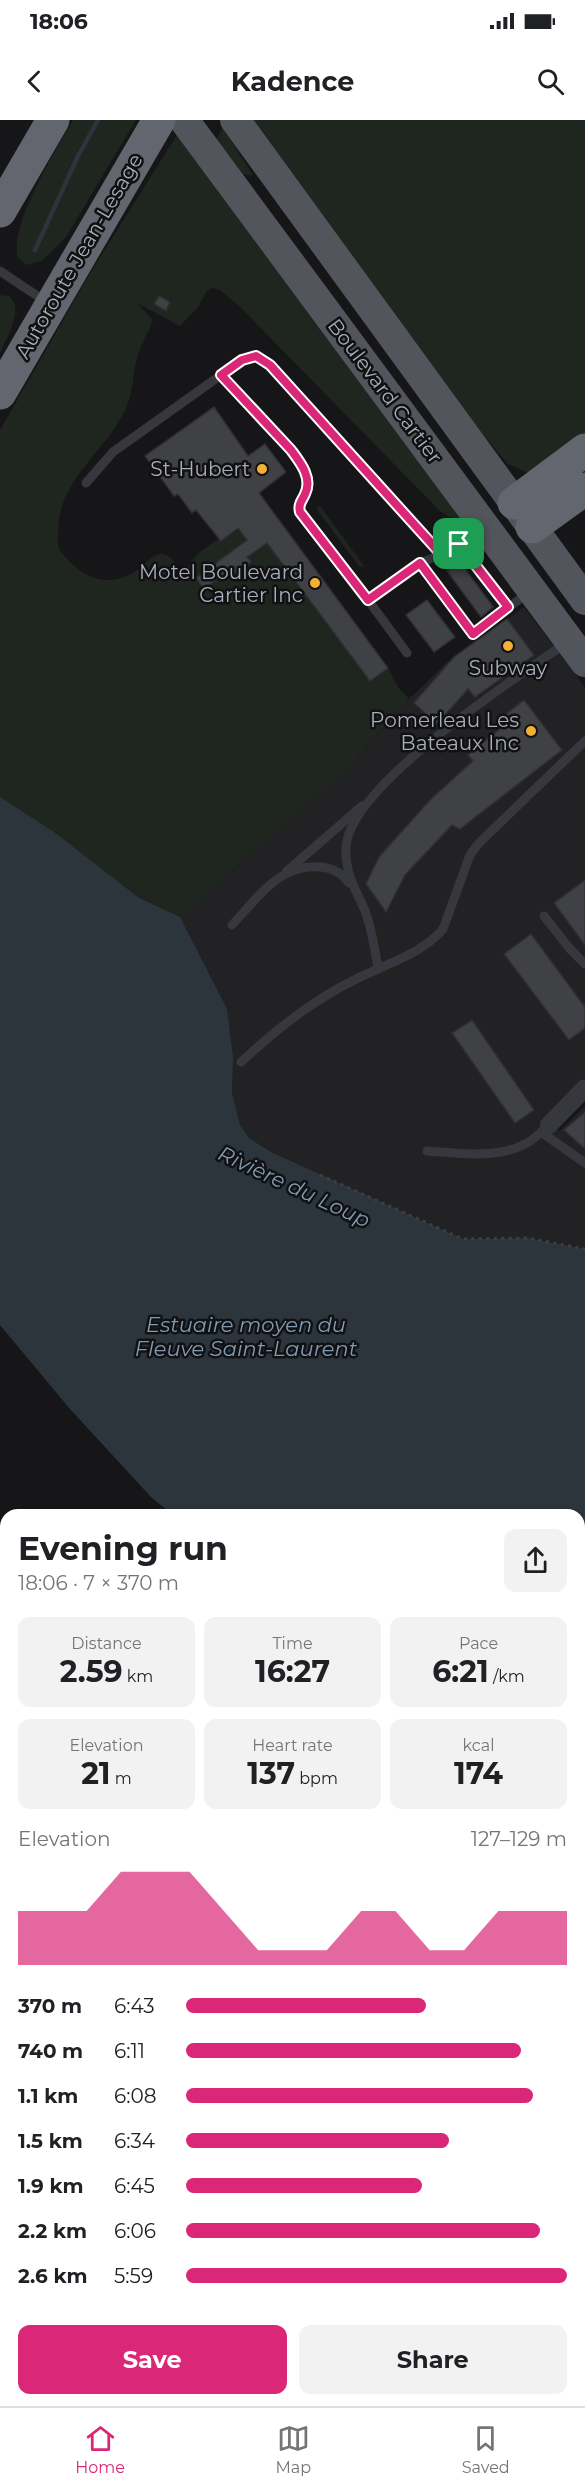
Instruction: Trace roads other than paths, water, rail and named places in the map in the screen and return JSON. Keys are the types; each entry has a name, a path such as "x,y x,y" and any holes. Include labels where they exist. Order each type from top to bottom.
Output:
{"highway":[{"path":"0,211 45,120"},
{"path":"0,211 53,120"},
{"name":"Autoroute Jean-Lesage","path":"0,393 159,120"},
{"path":"102,220 169,120"},
{"path":"523,515 585,450"},
{"path":"523,515 585,489"}],"main road":[{"name":"Boulevard Cartier","path":"184,120 491,535 520,598 577,651"},
{"name":"Boulevard Cartier","path":"236,122 585,600"},
{"path":"491,535 523,515"}],"street":[{"path":"545,1128 585,1088"}],"lane":[{"path":"0,271 51,305"},
{"path":"86,483 113,452 221,375 250,357 256,356 264,360 379,483 440,553"},
{"path":"221,375 301,462 308,483 299,507 300,512 407,653"},
{"path":"368,600 420,563 459,544 491,535"},
{"path":"420,563 473,634 520,598 459,544"},
{"path":"232,925 282,876 370,799 394,774 449,728 577,651"},
{"path":"241,1062 277,1029 322,997 347,982 416,951 435,938 443,928 470,855 479,843 585,741"},
{"path":"352,888 346,844 352,826 370,799"},
{"path":"282,876 306,868 332,868 343,875 365,910 372,932 378,969"},
{"path":"544,916 570,950 585,964"},
{"path":"428,1151 479,1153 504,1151 522,1146 545,1128 585,1163"}],"water":[{"name":"Estuaire moyen du Fleuve Saint-Laurent","path":"0,797 54,832 139,898 180,917 227,1009 233,1057 232,1093 240,1125 249,1138 271,1152 463,1239 528,1238 585,1249 585,1509 166,1509 151,1497 70,1409 0,1325"}],"waterway":[{"path":"35,250 78,156 98,120"}],"place":[{"name":"St-Hubert","path":"262,469"},
{"name":"Motel Boulevard Cartier Inc","path":"315,583"},
{"name":"Subway","path":"508,646"},
{"name":"Pomerleau Les Bateaux Inc","path":"531,731"}],"water label":[{"name":"Rivière du Loup","path":"294,1187"}]}
